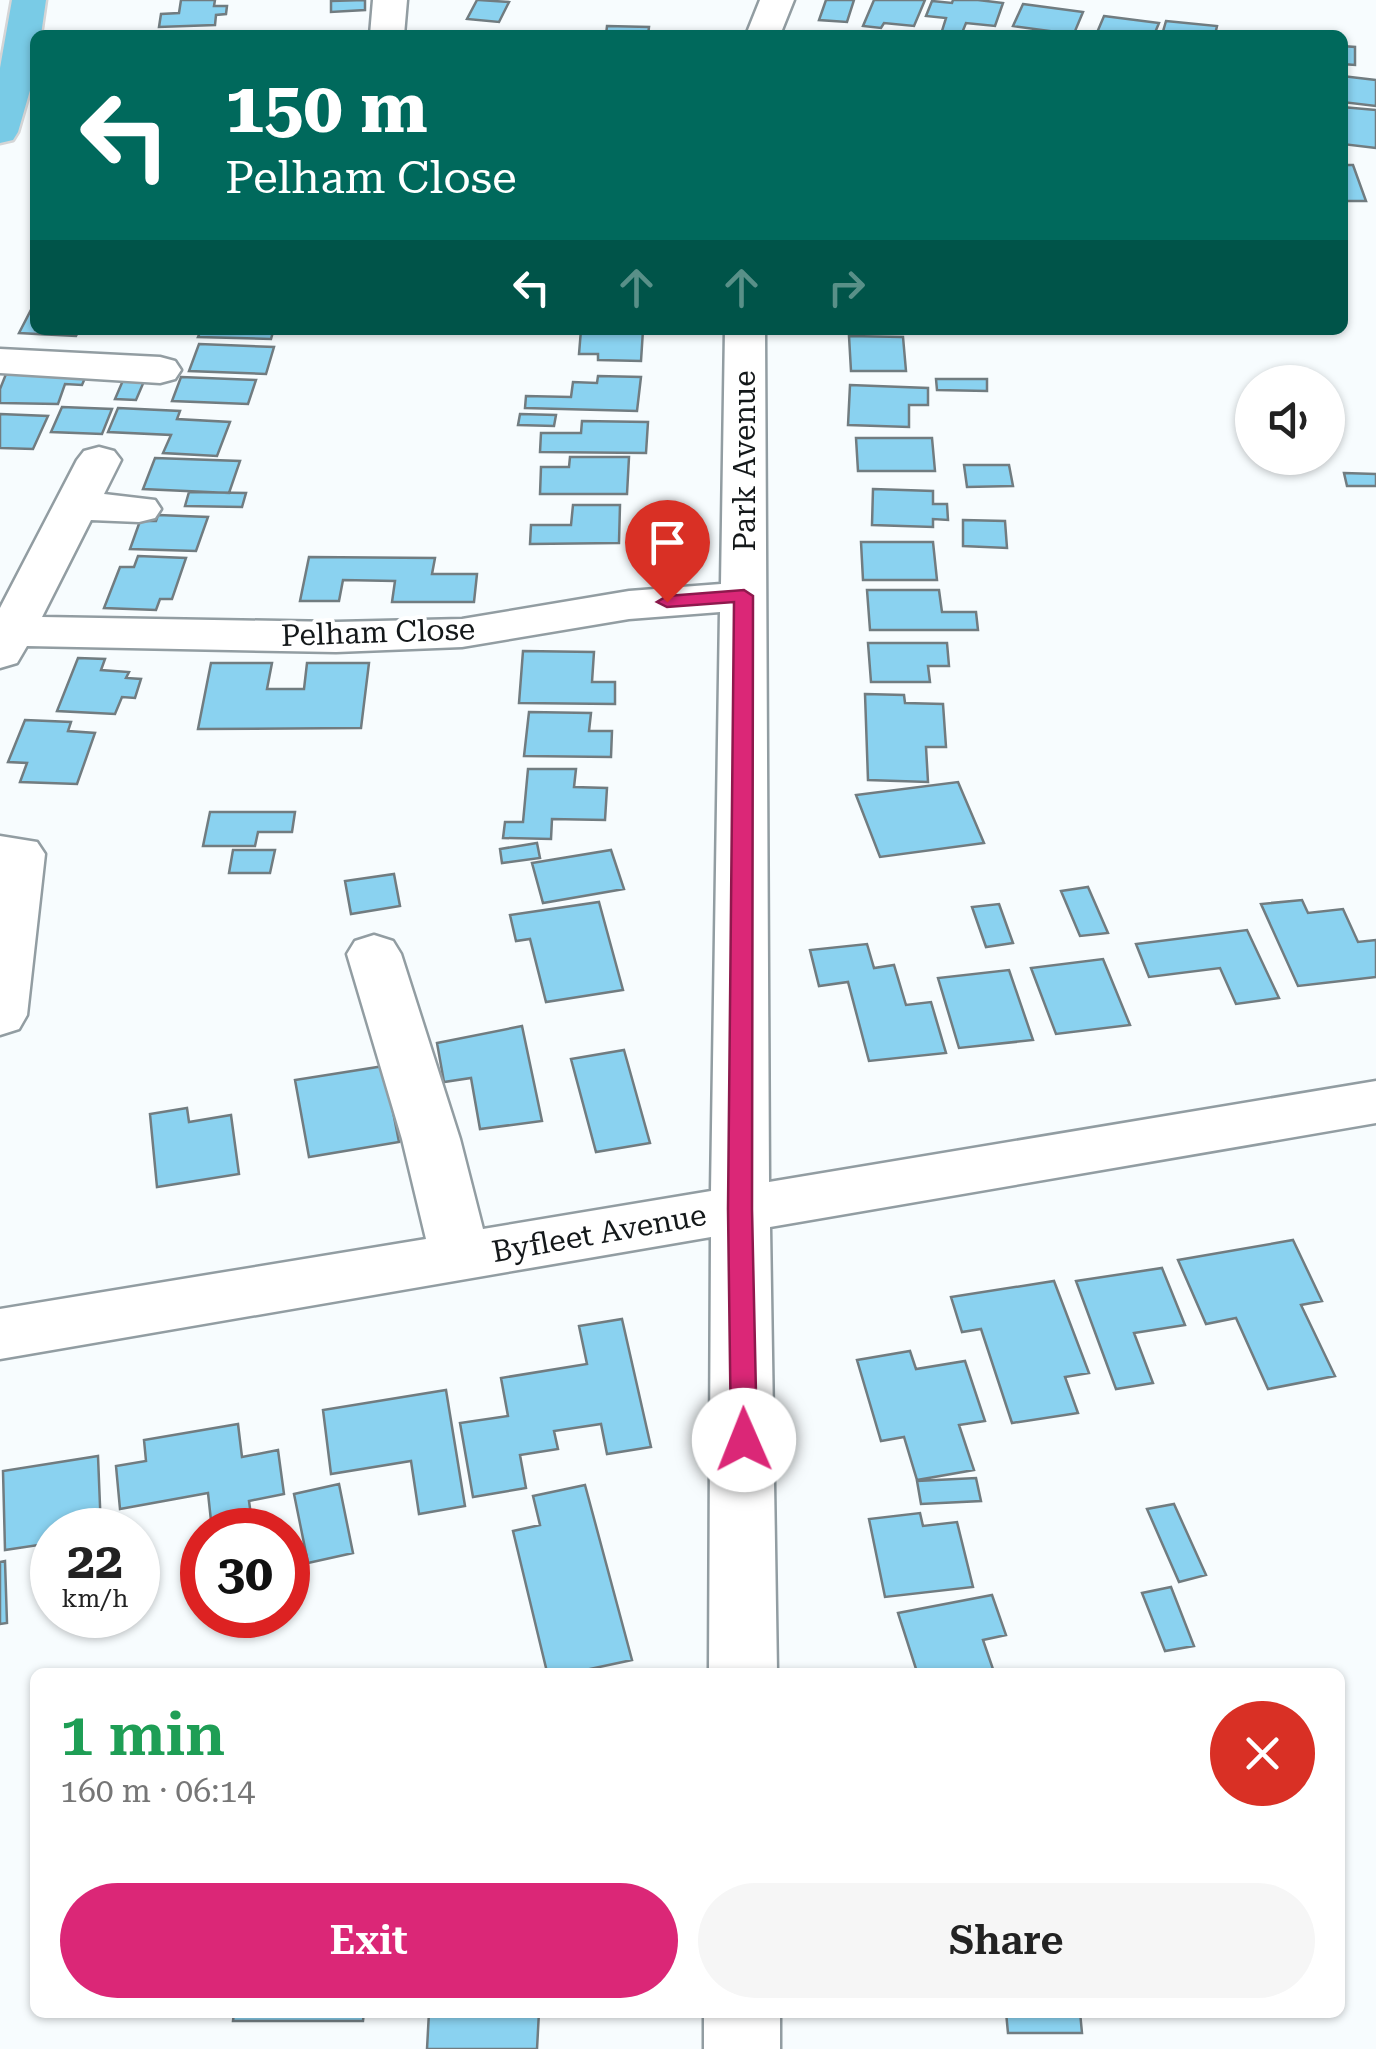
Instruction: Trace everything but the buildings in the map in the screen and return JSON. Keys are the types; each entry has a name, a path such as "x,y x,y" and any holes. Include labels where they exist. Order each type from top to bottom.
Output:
{"main road":[{"path":"0,132 17,72 29,0"}],"street":[{"path":"387,30 390,0"},
{"path":"765,30 777,0"},
{"name":"Park Avenue","path":"743,1668 740,1209 745,335"},
{"path":"0,361 160,370"},
{"name":"Pelham Close","path":"100,460 5,642 462,634 628,604 744,596"},
{"path":"75,506 139,509"},
{"path":"0,853 19,854 0,1015"},
{"path":"374,954 431,1139 460,1256"},
{"name":"Byfleet Avenue","path":"0,1334 1376,1102"},
{"path":"742,2018 742,2049"}],"route":[{"path":"667,602 744,596 740,1209 744,1440"}]}
